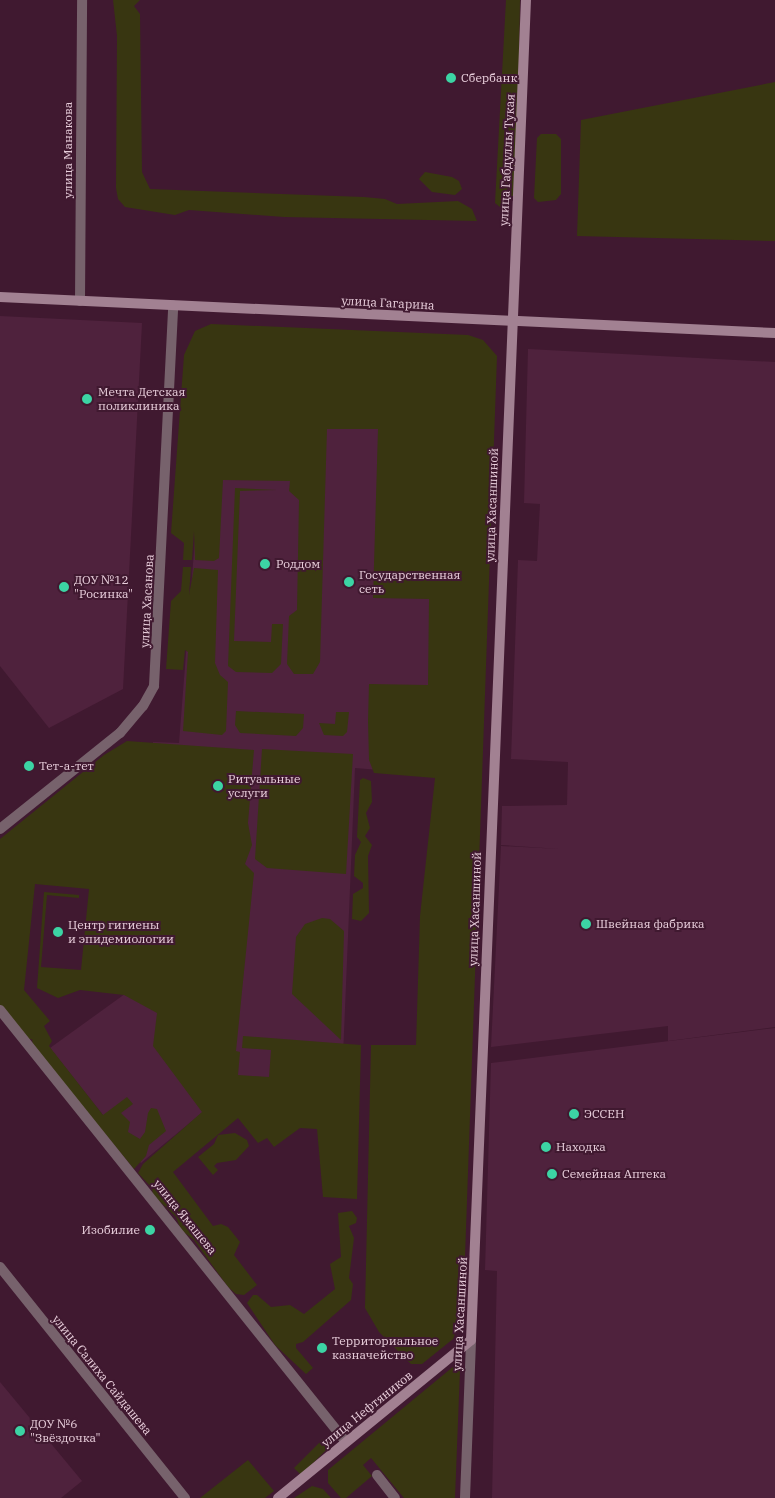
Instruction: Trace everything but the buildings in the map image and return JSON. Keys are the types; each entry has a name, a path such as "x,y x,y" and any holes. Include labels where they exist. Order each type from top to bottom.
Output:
{"street":[{"name":"улица Манакова","path":"80,301 82,0"},
{"name":"улица Габдуллы Тукая","path":"512,322 526,0"},
{"name":"улица Гагарина","path":"0,297 775,333"},
{"name":"улица Хасанова","path":"0,829 120,733 143,706 154,686 174,305"},
{"name":"улица Хасаншиной","path":"465,1498 512,322"},
{"name":"улица Ямашева","path":"0,1010 346,1442"},
{"name":"улица Салиха Сайдашева","path":"0,1267 184,1498"},
{"name":"улица Нефтяников","path":"278,1498 470,1340"},
{"path":"376,1475 396,1498"}],"shaded area":[{"path":"113,0 140,0 134,6 140,14 142,172 150,189 364,197 385,199 397,204 458,201 472,209 477,221 284,217 189,210 175,215 125,207 118,199 116,188 117,36"},
{"path":"506,0 520,0 519,63 514,196 500,207 495,203"},
{"path":"775,82 775,241 577,236 581,120"},
{"path":"541,134 556,134 561,139 561,194 556,200 538,202 534,198 537,138"},
{"path":"425,172 452,177 459,181 462,189 455,195 432,192 419,179"},
{"path":"0,316 142,323 123,689 49,728 0,666"},
{"path":"211,324 468,335 483,340 497,356 463,1313 453,1339 422,1364 411,1364 379,1332 365,1308 371,1045 416,1045 420,916 435,778 374,773 369,760 368,721 369,684 428,685 429,599 373,598 378,429 327,429 320,662 313,674 294,674 287,664 289,616 297,610 299,500 289,491 290,481 223,480 219,558 214,561 195,560 194,531 192,560 183,560 184,543 171,533 184,355 195,331"},
{"path":"528,349 775,362 775,1027 668,1041 668,1026 491,1047 501,846 560,849 501,845 502,806 567,805 568,762 511,759 518,560 537,561 540,504 524,503"},
{"path":"207,385 443,386 441,775 355,768 341,1105 220,1098 141,1163 50,1048 129,991 153,742 179,743"},
{"path":"235,488 277,490 240,491 234,641 271,642 272,624 283,624 281,664 272,673 236,672 228,666"},
{"path":"183,567 191,567 189,595 194,568 218,570 215,663 220,675 228,682 226,731 222,735 183,731 188,652 185,650 183,670 166,669 171,601 181,591"},
{"path":"236,711 304,714 303,728 296,736 240,733 235,725"},
{"path":"336,712 349,712 347,732 343,736 324,735 319,723 335,724"},
{"path":"127,741 254,750 248,823 252,845 245,864 254,873 236,1051 240,1052 238,1075 269,1077 271,1050 242,1048 243,1036 361,1045 357,1199 323,1197 317,1129 300,1128 274,1147 267,1138 258,1143 238,1118 173,1172 213,1226 221,1224 228,1227 240,1242 234,1255 257,1285 244,1295 236,1294 228,1287 194,1240 181,1230 176,1217 153,1195 152,1188 138,1173 143,1164 202,1112 153,1046 157,1013 124,995 80,990 58,998 37,988 44,892 79,895 79,898 47,895 41,967 81,970 89,889 35,884 24,990 50,1021 44,1026 52,1041 49,1046 103,1115 127,1097 133,1104 121,1113 130,1122 128,1132 140,1139 145,1132 148,1113 151,1108 157,1109 166,1131 149,1145 146,1156 134,1169 33,1046 32,1039 26,1040 0,1008 0,839 104,755"},
{"path":"262,749 353,754 346,874 267,868 255,859"},
{"path":"363,778 371,781 372,802 366,813 370,828 365,836 372,845 368,856 369,913 361,921 352,919 353,894 363,888 363,883 354,876 355,855 361,842 357,837 360,780"},
{"path":"322,918 330,919 344,931 341,1040 292,994 296,937 305,924"},
{"path":"775,1028 775,1498 492,1498 497,1271 485,1270 491,1063"},
{"path":"235,1133 247,1140 249,1146 236,1160 217,1163 214,1166 218,1170 213,1175 198,1157 214,1144 218,1135"},
{"path":"352,1211 357,1218 356,1223 349,1226 354,1238 349,1278 353,1284 351,1300 303,1342 296,1344 296,1348 313,1368 306,1374 275,1345 247,1303 253,1295 257,1295 271,1307 290,1305 304,1314 335,1289 330,1264 341,1257 338,1213"},
{"path":"454,1366 460,1370 455,1498 404,1498 371,1458 363,1465 372,1476 346,1498 341,1498 328,1483 328,1470"},
{"name":"ДОУ №6 \"Звёздочка\"","path":"0,1382 82,1481 61,1498 0,1498"},
{"path":"323,1439 330,1446 301,1475 294,1468"},
{"path":"248,1460 274,1491 265,1498 200,1498"},
{"path":"312,1486 323,1489 331,1498 294,1498"}],"place":[{"name":"Сбербанк","path":"451,78"},
{"name":"Мечта Детская поликлиника","path":"87,399"},
{"name":"Роддом","path":"265,564"},
{"name":"Государственная сеть","path":"349,582"},
{"name":"ДОУ №12 \"Росинка\"","path":"64,587"},
{"name":"Тет-а-тет","path":"29,766"},
{"name":"Ритуальные услуги","path":"218,786"},
{"name":"Швейная фабрика","path":"586,924"},
{"name":"Центр гигиены и эпидемиологии","path":"58,932"},
{"name":"ЭССЕН","path":"574,1114"},
{"name":"Находка","path":"546,1147"},
{"name":"Семейная Аптека","path":"552,1174"},
{"name":"Изобилие","path":"150,1230"},
{"name":"Территориальное казначейство","path":"322,1348"},
{"name":"ДОУ №6 \"Звёздочка\"","path":"20,1431"}]}
